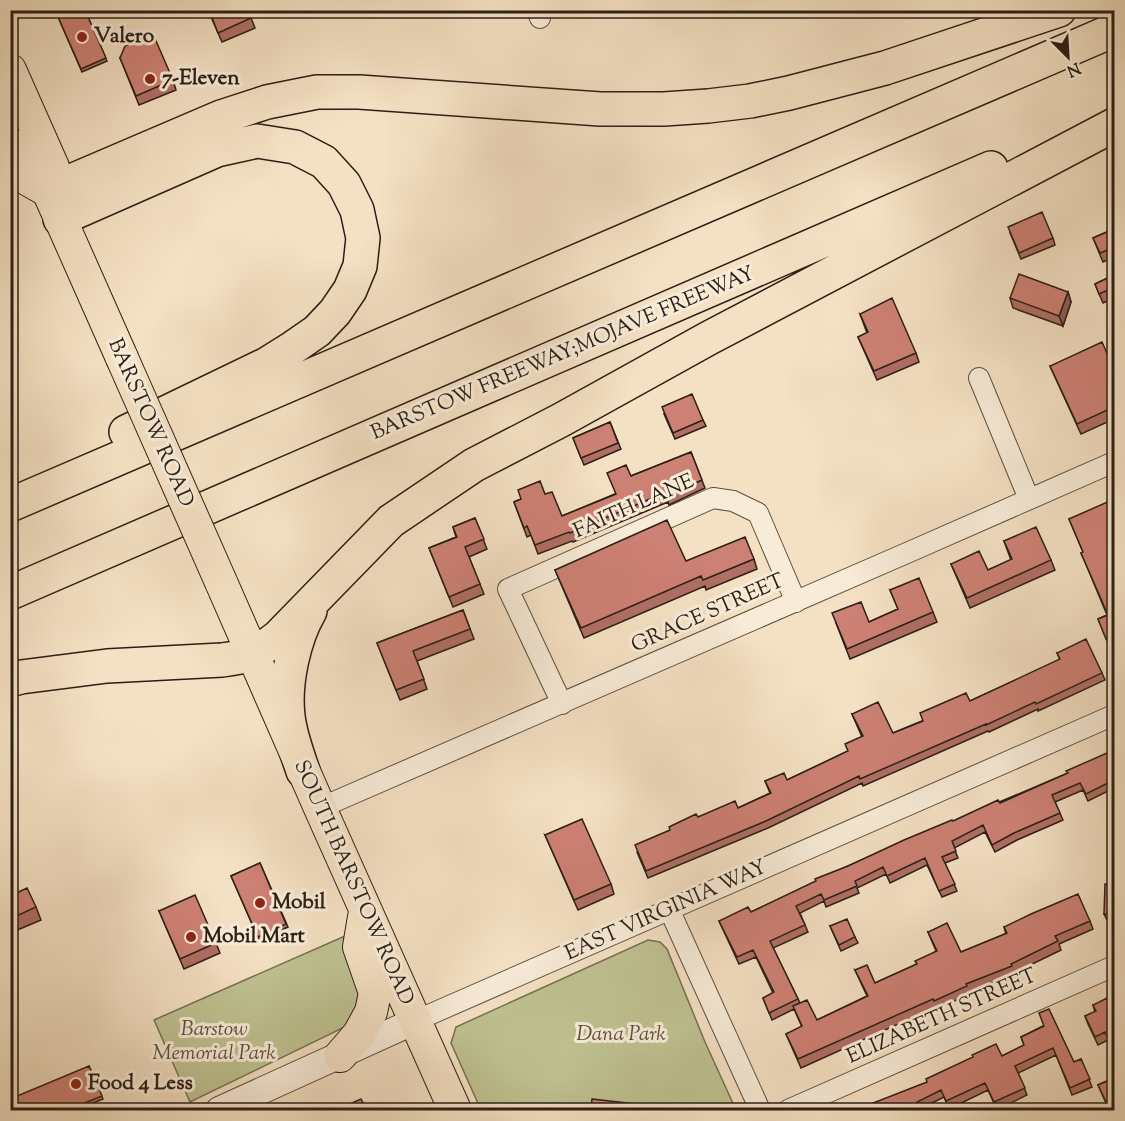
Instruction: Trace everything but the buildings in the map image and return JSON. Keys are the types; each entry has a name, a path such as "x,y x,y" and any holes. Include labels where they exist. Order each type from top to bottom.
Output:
{"highway":[{"path":"54,205 221,117 267,102 317,92 359,92 600,109 708,106 750,101 845,79 885,68 1059,10"},
{"path":"10,505 1114,30"},
{"name":"BARSTOW FREEWAY;MOJAVE FREEWAY","path":"10,593 1114,114"},
{"path":"10,680 107,666 222,660 253,654 278,637 392,521 474,465 1114,125"},
{"path":"10,491 267,364 291,349 317,331 335,312 350,290 360,266 363,238 357,210 344,184 324,162 295,147 257,141 217,150 54,205"},
{"path":"303,771 292,738 287,693 297,641 307,616 322,591"}],"main road":[{"name":"BARSTOW ROAD","path":"10,70 53,167 54,205 253,654"},
{"path":"10,144 25,178 54,205"},
{"name":"SOUTH BARSTOW ROAD","path":"253,654 454,1110"},
{"path":"340,1056 359,1034 371,1012 375,993 359,947 365,910"}],"street":[{"path":"979,378 1029,499"},
{"name":"GRACE STREET","path":"320,808 1114,462"},
{"name":"FAITH LANE","path":"562,704 508,589 713,498 733,501 758,513 796,602"},
{"name":"EAST VIRGINIA WAY","path":"219,1110 1114,714"},
{"path":"669,909 760,1110"},
{"name":"ELIZABETH STREET","path":"788,1110 1114,966"}],"green space":[{"name":"Barstow Memorial Park","path":"345,936 370,1000 349,1025 190,1102 154,1020"},
{"name":"Dana Park","path":"648,940 660,942 667,949 736,1110 481,1110 451,1043 456,1027"}],"place":[{"name":"Valero","path":"82,37"},
{"name":"7-Eleven","path":"150,79"},
{"name":"Mobil","path":"260,903"},
{"name":"Mobil Mart","path":"191,937"},
{"name":"Food 4 Less","path":"76,1084"}]}
